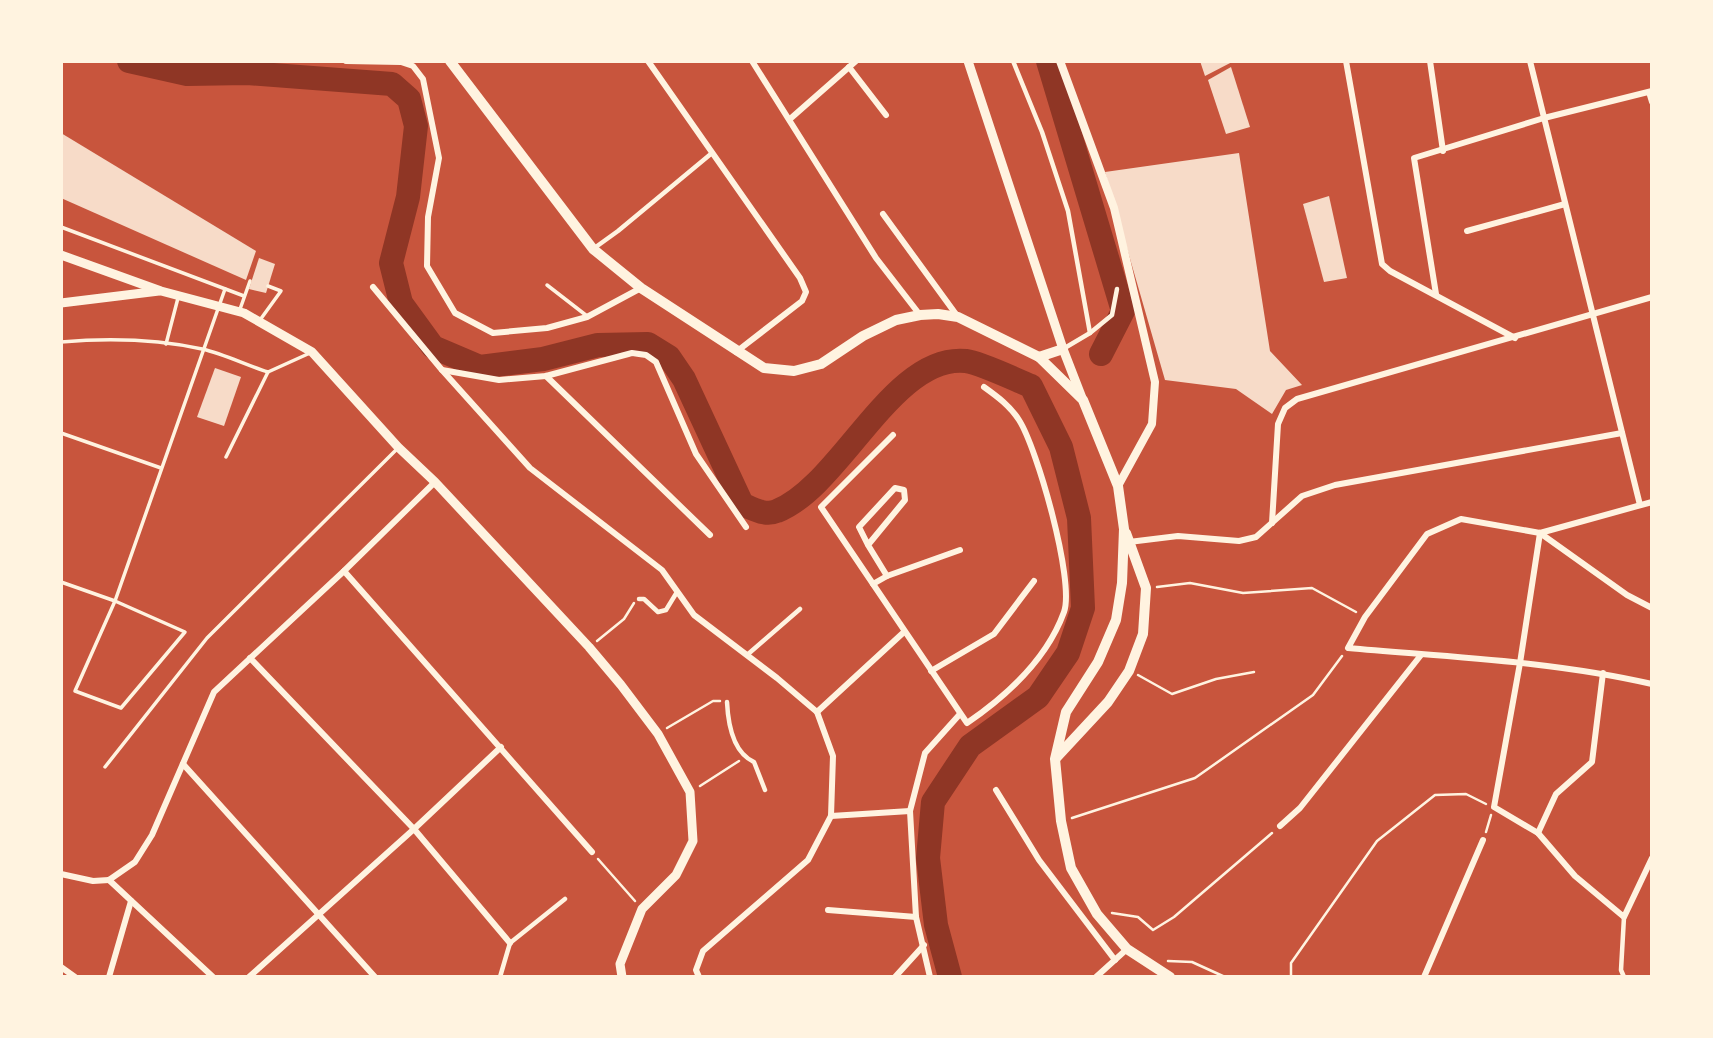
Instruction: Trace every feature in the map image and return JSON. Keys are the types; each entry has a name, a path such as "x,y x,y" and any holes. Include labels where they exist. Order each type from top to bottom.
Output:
{"main road":[{"path":"450,61 593,249 641,288 764,368 794,371 821,364 863,336 896,320 920,314 938,314 958,317 1039,357 1083,400"},
{"path":"968,61 1063,349 1118,486 1124,529 1122,583 1116,620 1098,662 1066,712 1055,759 1061,821 1071,867 1097,914 1127,949 1164,976"},
{"path":"61,256 161,291 239,312 313,352 398,447 435,482 589,647 658,734 691,792 693,841 676,875 642,909 620,964 621,977"},
{"path":"61,303 161,291"},
{"path":"1039,357 1063,349"},
{"path":"1055,759 1108,702 1129,671 1143,634 1146,588 1124,529"}],"street":[{"path":"346,61 401,62 414,66 423,79 439,158 428,217 427,266 455,313 493,333 547,328 587,317 641,288"},
{"path":"648,61 800,278 806,292 802,301 736,352"},
{"path":"752,61 876,258 920,314"},
{"path":"790,119 856,61"},
{"path":"1013,61 1042,132 1068,211 1090,333"},
{"path":"1060,61 1114,208 1155,382 1152,424 1118,486"},
{"path":"1346,61 1382,264 1390,271 1515,338"},
{"path":"1430,61 1443,151"},
{"path":"1530,61 1640,505"},
{"path":"849,67 886,114"},
{"path":"1436,295 1414,158 1544,118 1651,91 1652,102"},
{"path":"593,249 712,153"},
{"path":"1467,231 1565,204"},
{"path":"883,214 958,317"},
{"path":"373,286 442,370 530,468 662,570 694,615 817,712 833,756 831,816 808,860 703,951 696,970 699,977"},
{"path":"1063,349 1090,333 1112,315 1117,289"},
{"path":"1272,523 1278,424 1285,408 1297,398 1652,297"},
{"path":"442,370 499,380 546,376 632,354 646,355 656,362 696,454 746,527"},
{"path":"546,376 710,535"},
{"path":"892,435 821,507 967,723 994,705 1033,666 1051,640 1066,609 1066,581 1049,501 1035,461 1020,422 1007,404 984,387"},
{"path":"1129,542 1178,536 1239,541 1256,537 1302,496 1335,485 1622,433"},
{"path":"61,874 93,881 109,880 135,862 152,835 214,692 435,482"},
{"path":"868,545 905,500 904,490 895,488 859,527 868,545 887,576"},
{"path":"1540,533 1652,502"},
{"path":"1652,608 1627,595 1540,533 1461,519 1427,534 1365,617 1348,648 1520,663 1603,673 1652,684"},
{"path":"1540,533 1494,807 1538,833 1574,876 1625,916"},
{"path":"873,584 887,576 960,550"},
{"path":"344,571 592,852"},
{"path":"931,671 993,634 1034,581"},
{"path":"639,599 658,612 667,610 677,592"},
{"path":"747,655 800,609"},
{"path":"817,712 904,632"},
{"path":"1280,826 1300,808 1421,654"},
{"path":"250,658 414,829 510,943"},
{"path":"1538,833 1556,794 1592,762 1603,673"},
{"path":"727,702 727,720 736,743 745,758 754,762 765,790"},
{"path":"930,977 916,916 910,811 925,753 960,714"},
{"path":"249,977 501,747"},
{"path":"183,764 375,977"},
{"path":"996,790 1039,860 1115,960"},
{"path":"831,816 910,811"},
{"path":"1424,977 1483,840"},
{"path":"1624,977 1621,970 1625,916 1652,858"},
{"path":"109,880 213,977"},
{"path":"500,977 510,943 565,899"},
{"path":"109,977 131,901"},
{"path":"828,910 916,916"},
{"path":"895,977 924,945"},
{"path":"1096,977 1127,949"},
{"path":"61,967 75,977"}],"lane":[{"path":"61,227 244,296"},
{"path":"239,312 250,281"},
{"path":"547,285 587,317"},
{"path":"259,322 281,291 268,286"},
{"path":"61,582 115,601 185,632 121,708 75,691 115,601 225,289"},
{"path":"166,344 179,296"},
{"path":"61,342 126,340 203,349 268,372"},
{"path":"226,457 268,372 313,352"},
{"path":"61,433 161,468"},
{"path":"106,767 207,638 398,447"}],"path":[{"path":"1146,588 1190,583 1243,593 1312,588 1365,617"},
{"path":"589,647 624,619 639,599"},
{"path":"1061,821 1195,778 1312,695 1348,648"},
{"path":"1129,671 1172,694 1216,679 1254,672"},
{"path":"658,734 713,701 727,702"},
{"path":"691,792 745,758"},
{"path":"1291,977 1291,963 1377,841 1435,795 1466,794 1494,807 1483,840"},
{"path":"1097,914 1123,913 1138,917 1153,930 1174,917 1280,826"},
{"path":"592,852 642,909"},
{"path":"1146,962 1192,962 1225,977"}],"building":[{"path":"1200,61 1234,61 1205,76"},
{"path":"1231,67 1250,127 1226,134 1208,80"},
{"path":"61,133 256,251 246,280 61,198"},
{"path":"1239,153 1270,351 1302,385 1286,390 1272,414 1236,389 1165,380 1105,172"},
{"path":"1329,196 1347,278 1324,282 1303,204"},
{"path":"259,258 275,264 266,293 249,289"},
{"path":"215,368 241,377 224,426 197,417"}],"waterway":[{"path":"129,61 187,74 247,73 392,84 409,99 416,126 408,197 391,263 401,303 433,347 480,367 543,359 598,345 648,344 669,357 684,379 742,504 755,510 777,511 801,497 823,476 891,398 915,378 940,364 972,362 1031,386 1061,447 1079,518 1083,608 1068,653 1038,697 970,746 933,802 928,858 936,925 950,977"},
{"path":"1048,61 1123,311 1101,354"}]}
